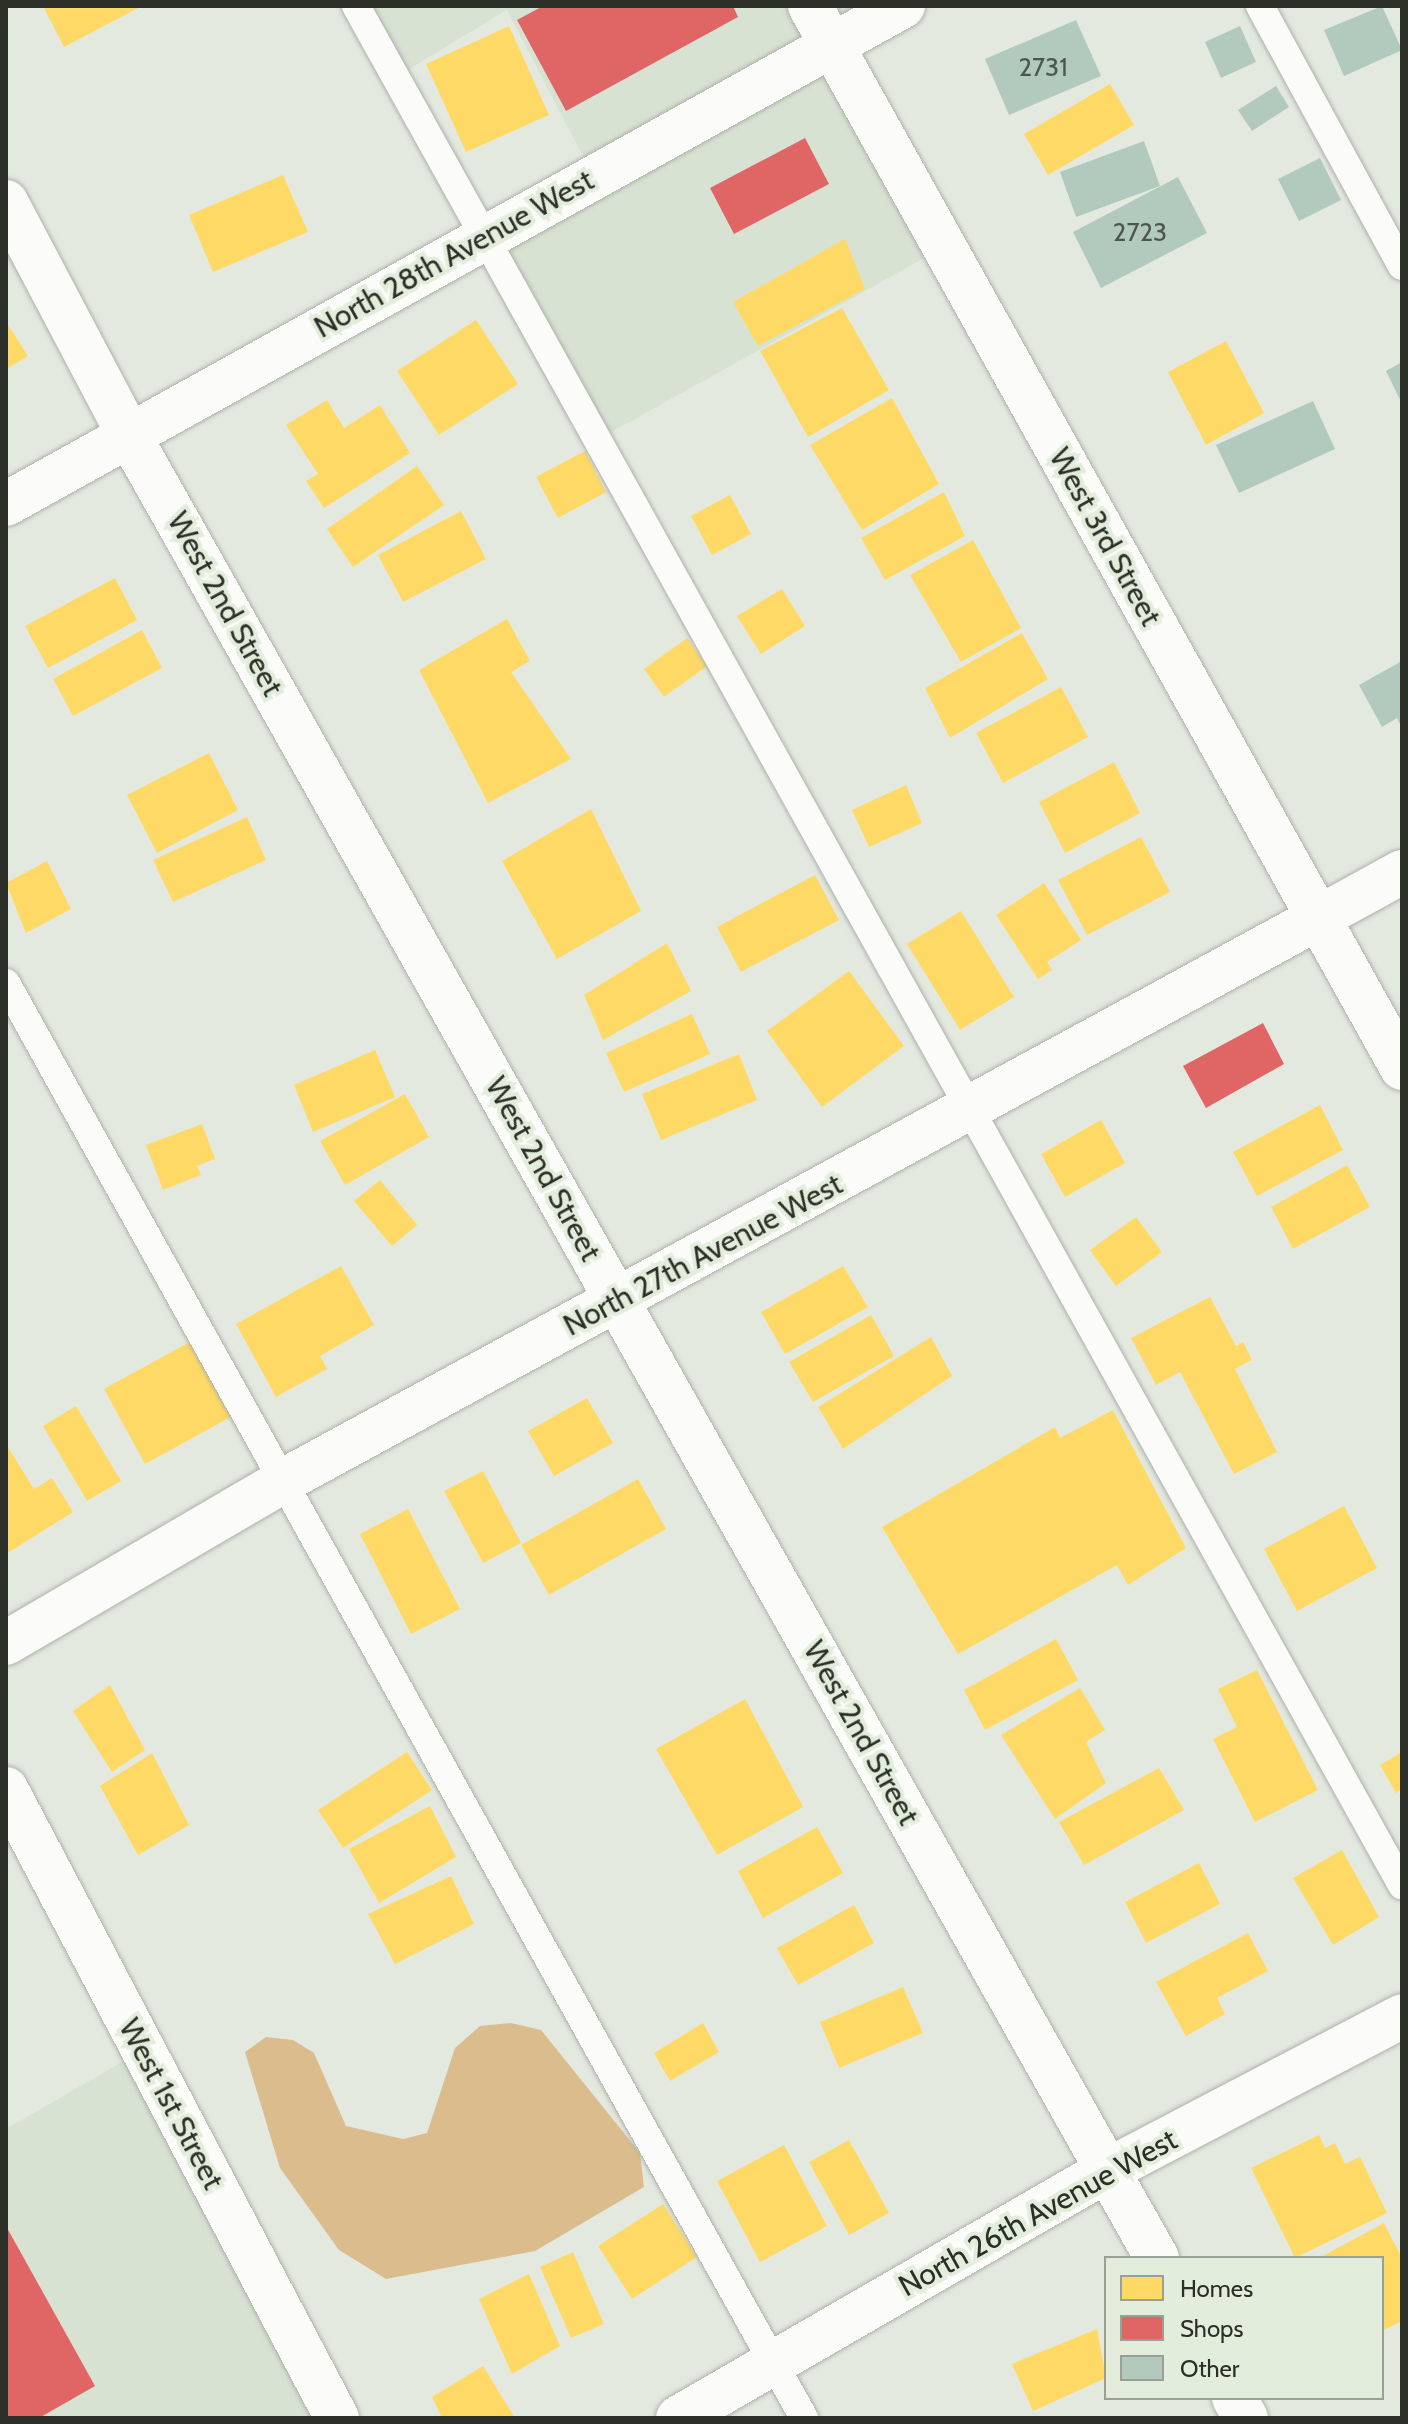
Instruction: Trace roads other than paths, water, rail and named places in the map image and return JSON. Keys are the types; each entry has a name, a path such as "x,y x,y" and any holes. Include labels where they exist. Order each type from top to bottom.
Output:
{"street":[{"name":"West 3rd Street","path":"810,6 1402,1068"},
{"name":"North 28th Avenue West","path":"6,504 903,6"},
{"name":"West 2nd Street","path":"6,202 130,437 1156,2256"},
{"name":"North 27th Avenue West","path":"6,1643 283,1481 975,1111 1402,872"},
{"name":"West 1st Street","path":"6,1789 337,2418"},
{"name":"North 26th Avenue West","path":"678,2418 1108,2170 1402,2016"},
{"path":"1235,2400 1246,2418"}],"lane":[{"path":"356,6 975,1111 1402,1885"},
{"path":"1260,6 1402,266"},
{"path":"6,983 804,2418"}]}
